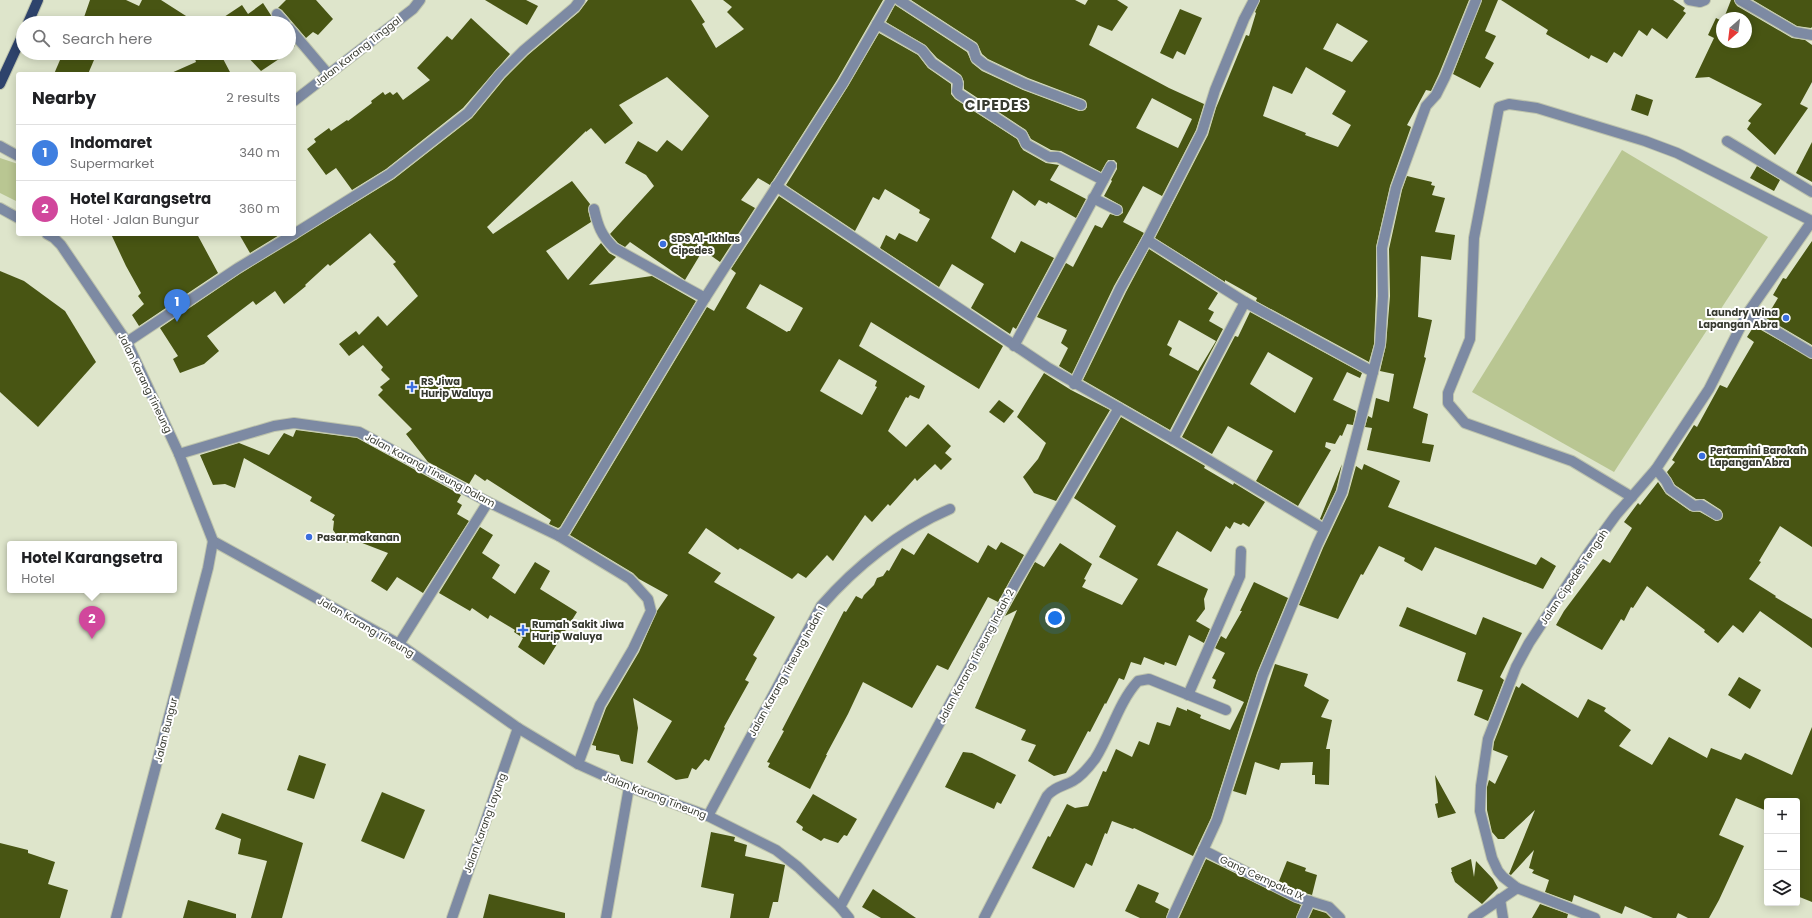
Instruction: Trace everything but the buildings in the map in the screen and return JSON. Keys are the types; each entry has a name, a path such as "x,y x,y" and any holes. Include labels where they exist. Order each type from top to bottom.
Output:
{"main road":[{"path":"31,16 38,0"},
{"path":"0,84 16,49"}],"street":[{"name":"Jalan Karang Tinggal","path":"296,99 413,9 420,0"},
{"path":"296,233 390,174 468,113 500,74 524,50 569,12 580,0"},
{"path":"559,536 565,531 705,298 843,83 891,0"},
{"path":"899,0 973,48 976,58 985,64 1025,84 1081,105"},
{"path":"1074,384 1120,289 1147,240 1202,132 1215,90 1244,19 1254,0"},
{"path":"1172,918 1224,803 1262,675 1324,529 1342,492 1380,345 1383,296 1382,248 1396,188 1426,106 1436,96 1445,77 1476,0"},
{"path":"1689,0 1700,2 1706,0"},
{"path":"1740,0 1795,32 1812,34"},
{"path":"877,24 922,50 932,64 957,80 957,90 959,94 1022,135 1026,144 1049,157 1058,156 1103,180"},
{"path":"296,36 328,74"},
{"path":"1632,497 1572,461 1466,423 1448,403 1448,393 1470,339 1474,238 1499,106 1509,104 1537,108 1645,141 1677,153 1812,221"},
{"path":"1727,141 1812,192"},
{"path":"0,146 16,155"},
{"path":"1014,346 1111,166"},
{"path":"776,186 1014,346 1074,384 1173,439 1324,529"},
{"path":"1093,198 1117,210"},
{"path":"0,208 16,217"},
{"path":"594,209 598,226 607,241 614,248 705,298"},
{"name":"Jalan Cipedes Tengah","path":"1595,918 1516,888 1498,871 1492,858 1480,811 1481,786 1488,739 1516,667 1529,643 1589,552 1656,469 1709,389 1747,314 1812,221"},
{"name":"Jalan Karang Tineung","path":"53,236 61,245 127,342 179,454 213,541 399,644 518,728 578,764 629,787 708,816 776,850 798,867 849,918"},
{"path":"127,342 238,268 291,236"},
{"path":"1147,240 1245,302 1373,372"},
{"path":"1173,439 1245,302"},
{"path":"1747,314 1812,353"},
{"name":"Jalan Karang Tineung Indah 2","path":"840,908 1016,582 1119,408"},
{"name":"Jalan Karang Tineung Dalam","path":"179,454 274,426 294,424 359,432 488,502 559,536 630,579 648,599 651,610 633,649 600,705 578,764"},
{"path":"1656,469 1666,481 1670,489 1694,506 1701,505 1717,515"},
{"path":"399,644 488,502"},
{"name":"Jalan Karang Tineung Indah 1","path":"708,816 821,606 835,590 893,540 928,518 950,509"},
{"name":"Jalan Bungur","path":"116,918 208,568 213,541"},
{"path":"1188,695 1240,576 1241,551"},
{"path":"984,918 1047,796 1054,789 1072,782 1080,776 1095,759 1128,694 1138,681 1149,679 1226,710"},
{"name":"Jalan Karang Layung","path":"452,918 518,728"},
{"path":"606,918 629,787"},
{"name":"Gang Cempaka IX","path":"1203,850 1296,897 1328,907 1340,918"},
{"path":"1473,918 1516,888"},
{"path":"1500,899 1503,918"},
{"path":"1302,918 1310,901"}],"green space":[{"path":"1622,150 1768,237 1614,472 1472,392"},
{"path":"0,158 16,163 16,201 0,193"}],"place":[{"name":"SDS Al-Ikhlas Cipedes","path":"663,244"},
{"name":"Laundry Wina Lapangan Abra","path":"1786,318"},
{"name":"Indomaret","path":"177,322"},
{"name":"RS Jiwa Hurip Waluya","path":"412,387"},
{"name":"Pertamini Barokah Lapangan Abra","path":"1702,456"},
{"name":"Pasar makanan","path":"309,537"},
{"name":"Rumah Sakit Jiwa Hurip Waluya","path":"523,630"},
{"name":"Hotel Karangsetra","path":"92,639"}],"district":[{"name":"CIPEDES","path":"997,105"}]}
